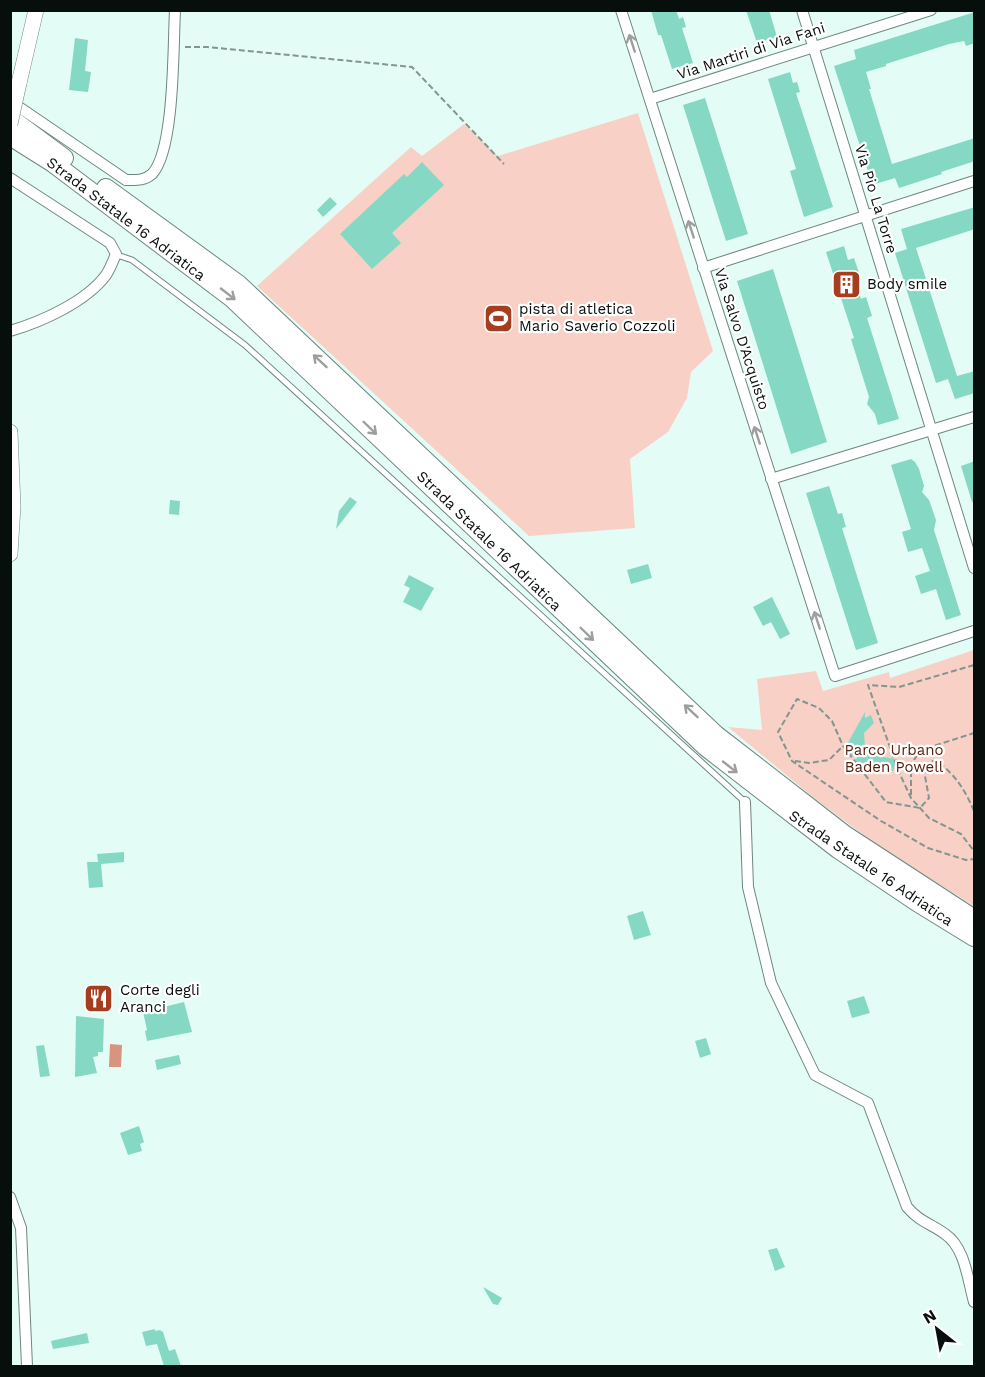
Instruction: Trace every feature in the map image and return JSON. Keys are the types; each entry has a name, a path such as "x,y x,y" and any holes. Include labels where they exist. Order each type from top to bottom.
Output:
{"highway":[{"name":"Strada Statale 16 Adriatica","path":"10,118 238,284 716,735 845,835 975,919"},
{"name":"Strada Statale 16 Adriatica","path":"10,136 52,163 232,298 706,747 838,849 917,902 975,937"}],"main road":[{"path":"10,124 36,10"},
{"path":"10,432 13,506 10,554"}],"street":[{"path":"10,101 126,180 141,181 153,173 164,150 171,98 175,10"},
{"name":"Via Salvo D'Acquisto","path":"621,10 835,676 975,631"},
{"name":"Via Pio La Torre","path":"802,10 975,568"},
{"name":"Via Martiri di Via Fani","path":"650,99 931,10"},
{"path":"10,178 110,243 116,254 106,275 85,296 33,324 10,331"},
{"path":"703,268 975,182"},
{"path":"771,479 975,417"},
{"path":"745,802 748,887 771,983 815,1075 868,1103 907,1207 917,1219 947,1235 959,1250 975,1302"},
{"path":"10,1197 21,1228 27,1366"}],"lane":[{"path":"116,254 132,260 245,345 745,802"}],"path":[{"path":"173,47 207,47 412,67 504,164"},
{"path":"975,665 899,687 868,685 898,770 911,798 929,818 962,834 975,851"},
{"path":"920,808 886,802 843,746 832,721 819,708 796,699 778,732 792,761 881,821 928,848 966,860 975,859"},
{"path":"911,798 911,764 921,750 975,733"},
{"path":"792,761 810,763 829,760 843,746"},
{"path":"920,808 929,798 922,765 936,760 964,787 975,811"}],"green space":[{"name":"pista di atletica Mario Saverio Cozzoli","path":"638,113 713,351 691,372 687,398 668,432 630,459 635,528 529,536 257,286 411,147 422,156 464,124 498,156"},
{"name":"Parco Urbano Baden Powell","path":"974,650 974,906 878,846 814,798 728,727 762,730 757,679 816,671 823,691 889,672 890,678"}],"shaded area":[{"path":"110,1044 122,1045 121,1067 109,1067"}],"building":[{"path":"651,10 676,10 679,19 683,17 686,27 682,28 693,63 672,69"},
{"path":"746,10 769,10 777,37 757,43"},
{"path":"975,12 975,43 966,46 964,41 949,44 866,72 892,164 975,138 975,161 899,188 895,178 875,184 872,173 869,174 834,66 856,59 854,50"},
{"path":"75,38 88,40 85,71 91,72 88,92 69,90"},
{"path":"790,72 793,83 797,82 800,92 796,93 833,207 804,217 790,171 796,169 768,79"},
{"path":"705,98 748,234 726,241 683,105"},
{"path":"422,162 444,185 392,233 401,243 372,269 340,234 404,174 407,177"},
{"path":"330,197 337,204 323,217 317,210"},
{"path":"975,207 975,229 916,248 957,376 975,371 975,393 955,399 948,379 936,383 895,253 907,249 901,229"},
{"path":"844,246 848,260 854,258 860,276 854,277 861,299 866,297 872,316 867,318 899,419 878,425 875,414 867,404 869,397 851,339 854,338 826,252"},
{"path":"773,269 827,442 791,454 737,281"},
{"path":"911,459 919,469 924,486 922,492 929,500 936,520 934,530 961,615 946,620 936,589 921,594 915,576 930,571 922,548 908,552 902,532 911,529 891,465"},
{"path":"975,461 975,501 972,502 961,466"},
{"path":"829,486 838,514 842,513 846,527 842,528 878,643 856,650 806,493"},
{"path":"350,497 357,502 336,529 339,511"},
{"path":"170,500 180,501 179,515 169,514"},
{"path":"648,564 652,578 631,584 627,570"},
{"path":"409,575 434,588 421,611 403,602 410,588 404,585"},
{"path":"772,597 790,634 780,639 771,622 763,626 753,607"},
{"path":"865,712 865,718 871,715 874,723 864,733 865,747 874,754 884,754 884,757 901,760 900,765 895,765 893,771 879,766 881,768 876,772 868,764 855,763 855,759 858,758 850,755 852,750 855,750 852,748 850,751 845,748"},
{"path":"124,852 124,862 101,864 103,887 89,888 87,862 98,862 97,854"},
{"path":"643,911 651,935 634,940 627,916"},
{"path":"864,996 870,1013 852,1018 847,1001"},
{"path":"184,1002 192,1032 147,1041 143,1012"},
{"path":"76,1016 104,1019 103,1052 98,1052 98,1056 93,1057 97,1073 75,1077"},
{"path":"706,1038 711,1054 700,1058 695,1041"},
{"path":"44,1045 50,1076 40,1077 36,1046"},
{"path":"179,1055 181,1064 157,1070 155,1060"},
{"path":"139,1126 144,1142 140,1144 142,1151 128,1155 120,1133"},
{"path":"777,1248 785,1267 775,1271 768,1250"},
{"path":"483,1287 502,1298 498,1305 493,1304"},
{"path":"155,1329 155,1331 163,1332 169,1351 175,1349 181,1366 164,1366 157,1344 146,1346 142,1332"},
{"path":"87,1333 89,1343 53,1349 51,1341"}],"place":[{"name":"Body smile","path":"846,284"},
{"name":"pista di atletica Mario Saverio Cozzoli","path":"498,318"},
{"name":"Corte degli Aranci","path":"99,999"}]}
